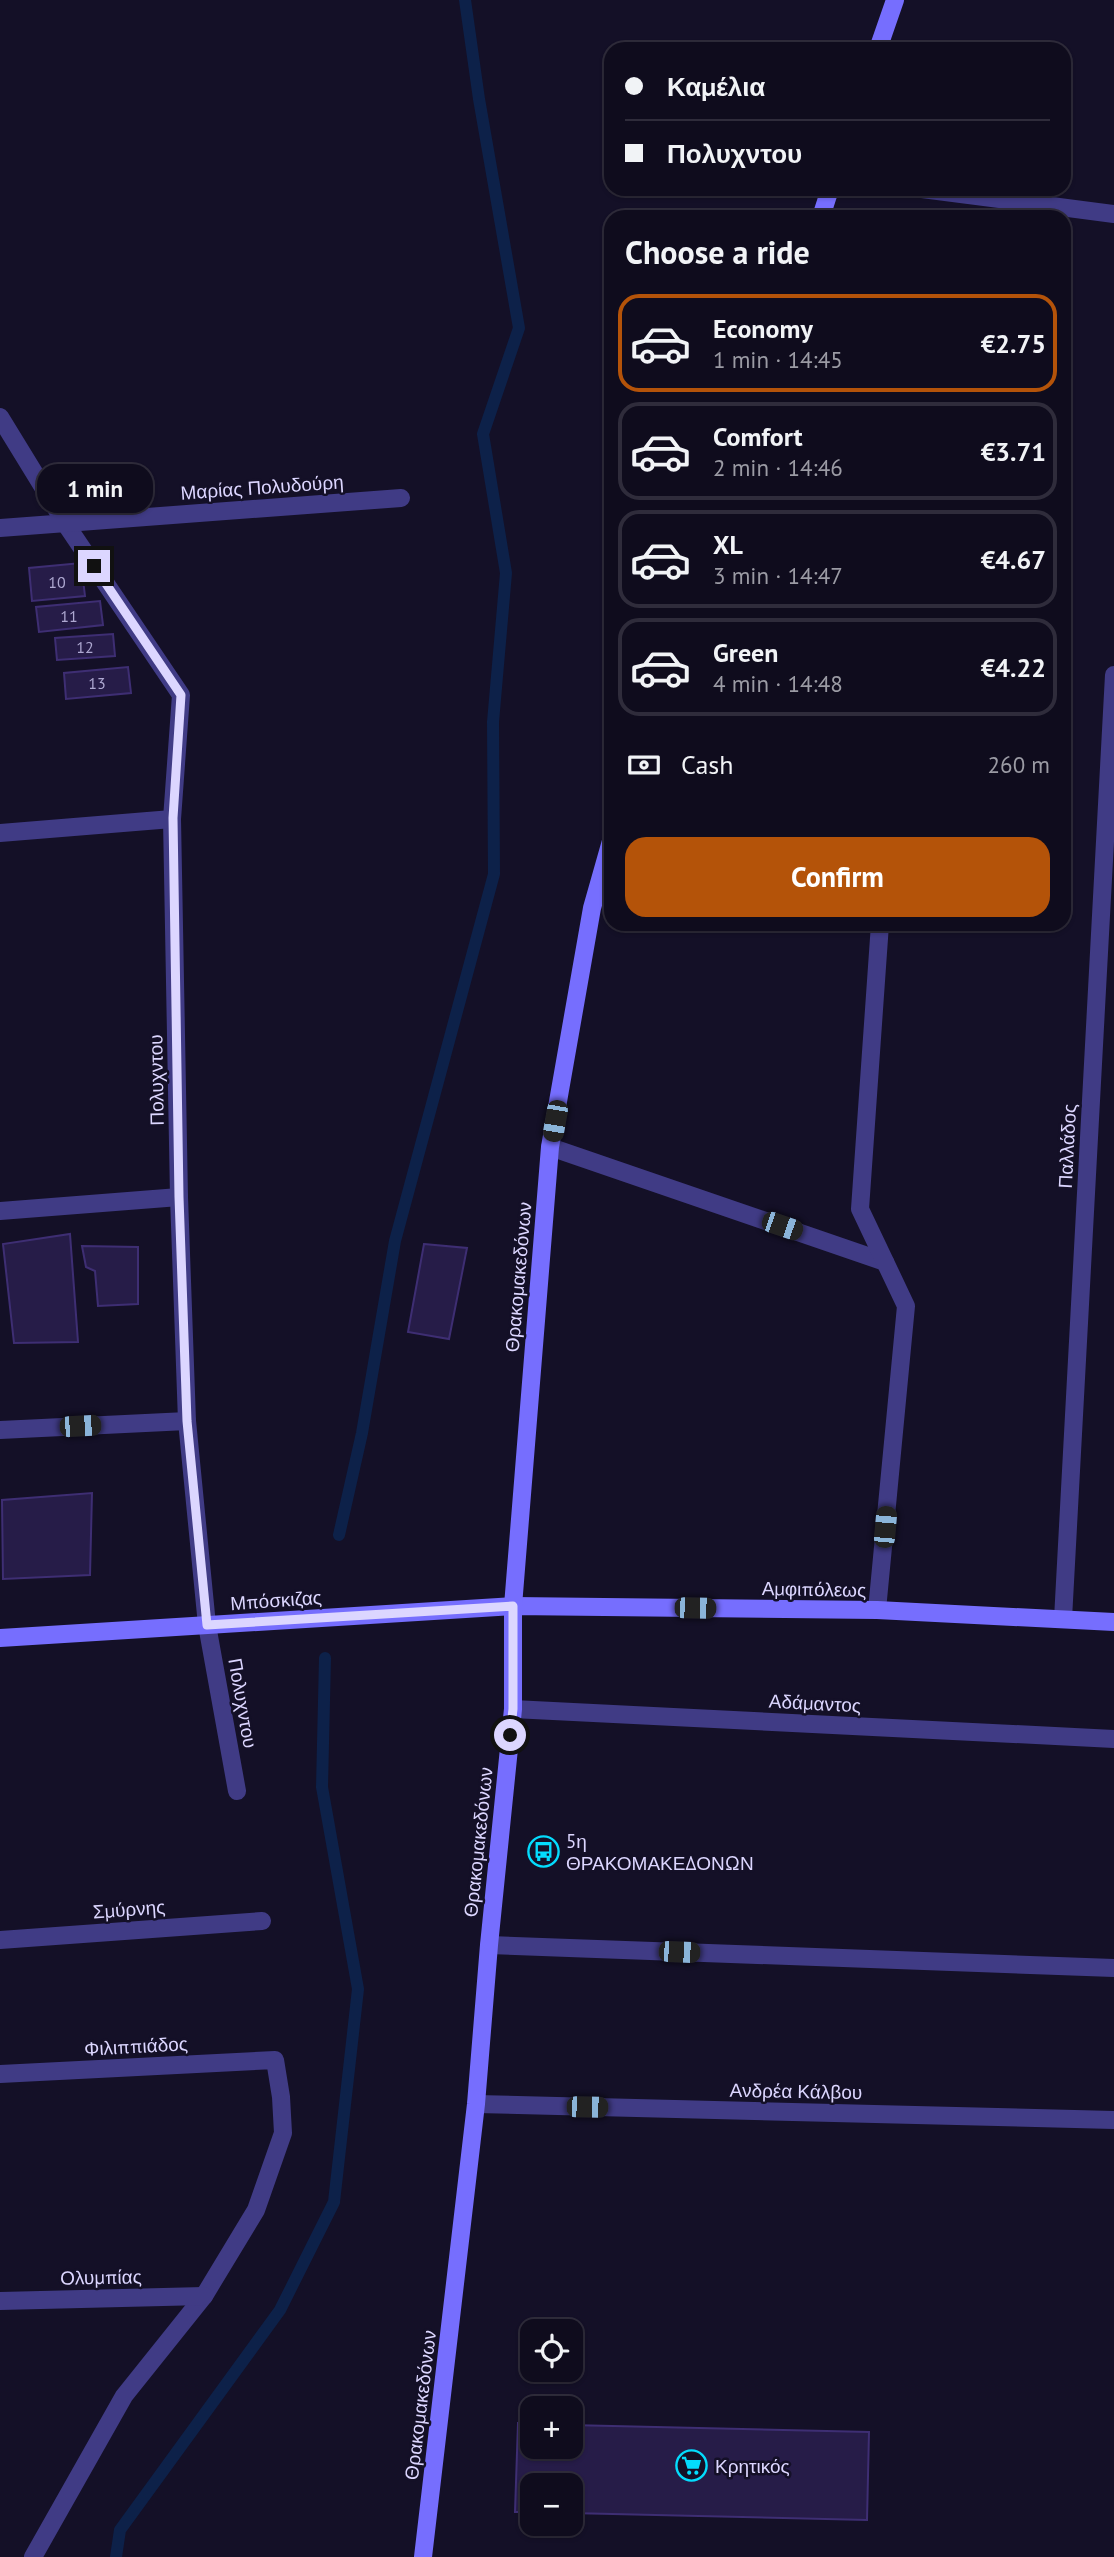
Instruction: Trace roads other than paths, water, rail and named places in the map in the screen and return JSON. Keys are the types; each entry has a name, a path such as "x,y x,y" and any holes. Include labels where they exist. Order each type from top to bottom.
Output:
{"main road":[{"path":"880,42 895,0"},
{"name":"Θρακομακεδόνων","path":"423,2557 476,2104 513,1709 513,1606 550,1147 592,908 604,866"},
{"name":"Αμφιπόλεως","path":"513,1606 877,1611 1114,1622"},
{"name":"Μπόσκιζας","path":"0,1638 513,1606"}],"street":[{"path":"976,196 1114,214"},
{"name":"Πολυχντου","path":"0,417 65,523 181,695 173,818 179,1197 187,1421 207,1625 237,1791"},
{"name":"Μαρίας Πολυδούρη","path":"0,528 401,498"},
{"name":"Παλλάδος","path":"1063,1619 1114,675"},
{"path":"0,833 173,818"},
{"path":"877,1611 906,1306 860,1209 880,931"},
{"path":"550,1147 885,1262"},
{"path":"0,1211 179,1197"},
{"path":"0,1430 187,1421"},
{"name":"Αδάμαντος","path":"513,1709 1114,1739"},
{"name":"Σμύρνης","path":"0,1940 261,1920"},
{"path":"489,1945 1114,1968"},
{"name":"Φιλιππιάδος","path":"0,2074 275,2060 283,2133 256,2210 204,2295"},
{"name":"Ανδρέα Κάλβου","path":"476,2104 1114,2120"},
{"path":"33,2557 124,2396 204,2295"},
{"name":"Ολυμπίας","path":"0,2301 204,2295"}],"waterway":[{"path":"339,1535 362,1433 395,1241 494,874 493,722 506,573 483,434 519,328 479,99 465,0"},
{"path":"116,2557 120,2530 280,2310 334,2202 358,1989 322,1787 325,1658"}],"place":[{"name":"5η ΘΡΑΚΟΜΑΚΕΔΟΝΩΝ","path":"543,1852"},
{"name":"Κρητικός","path":"692,2466"}]}
